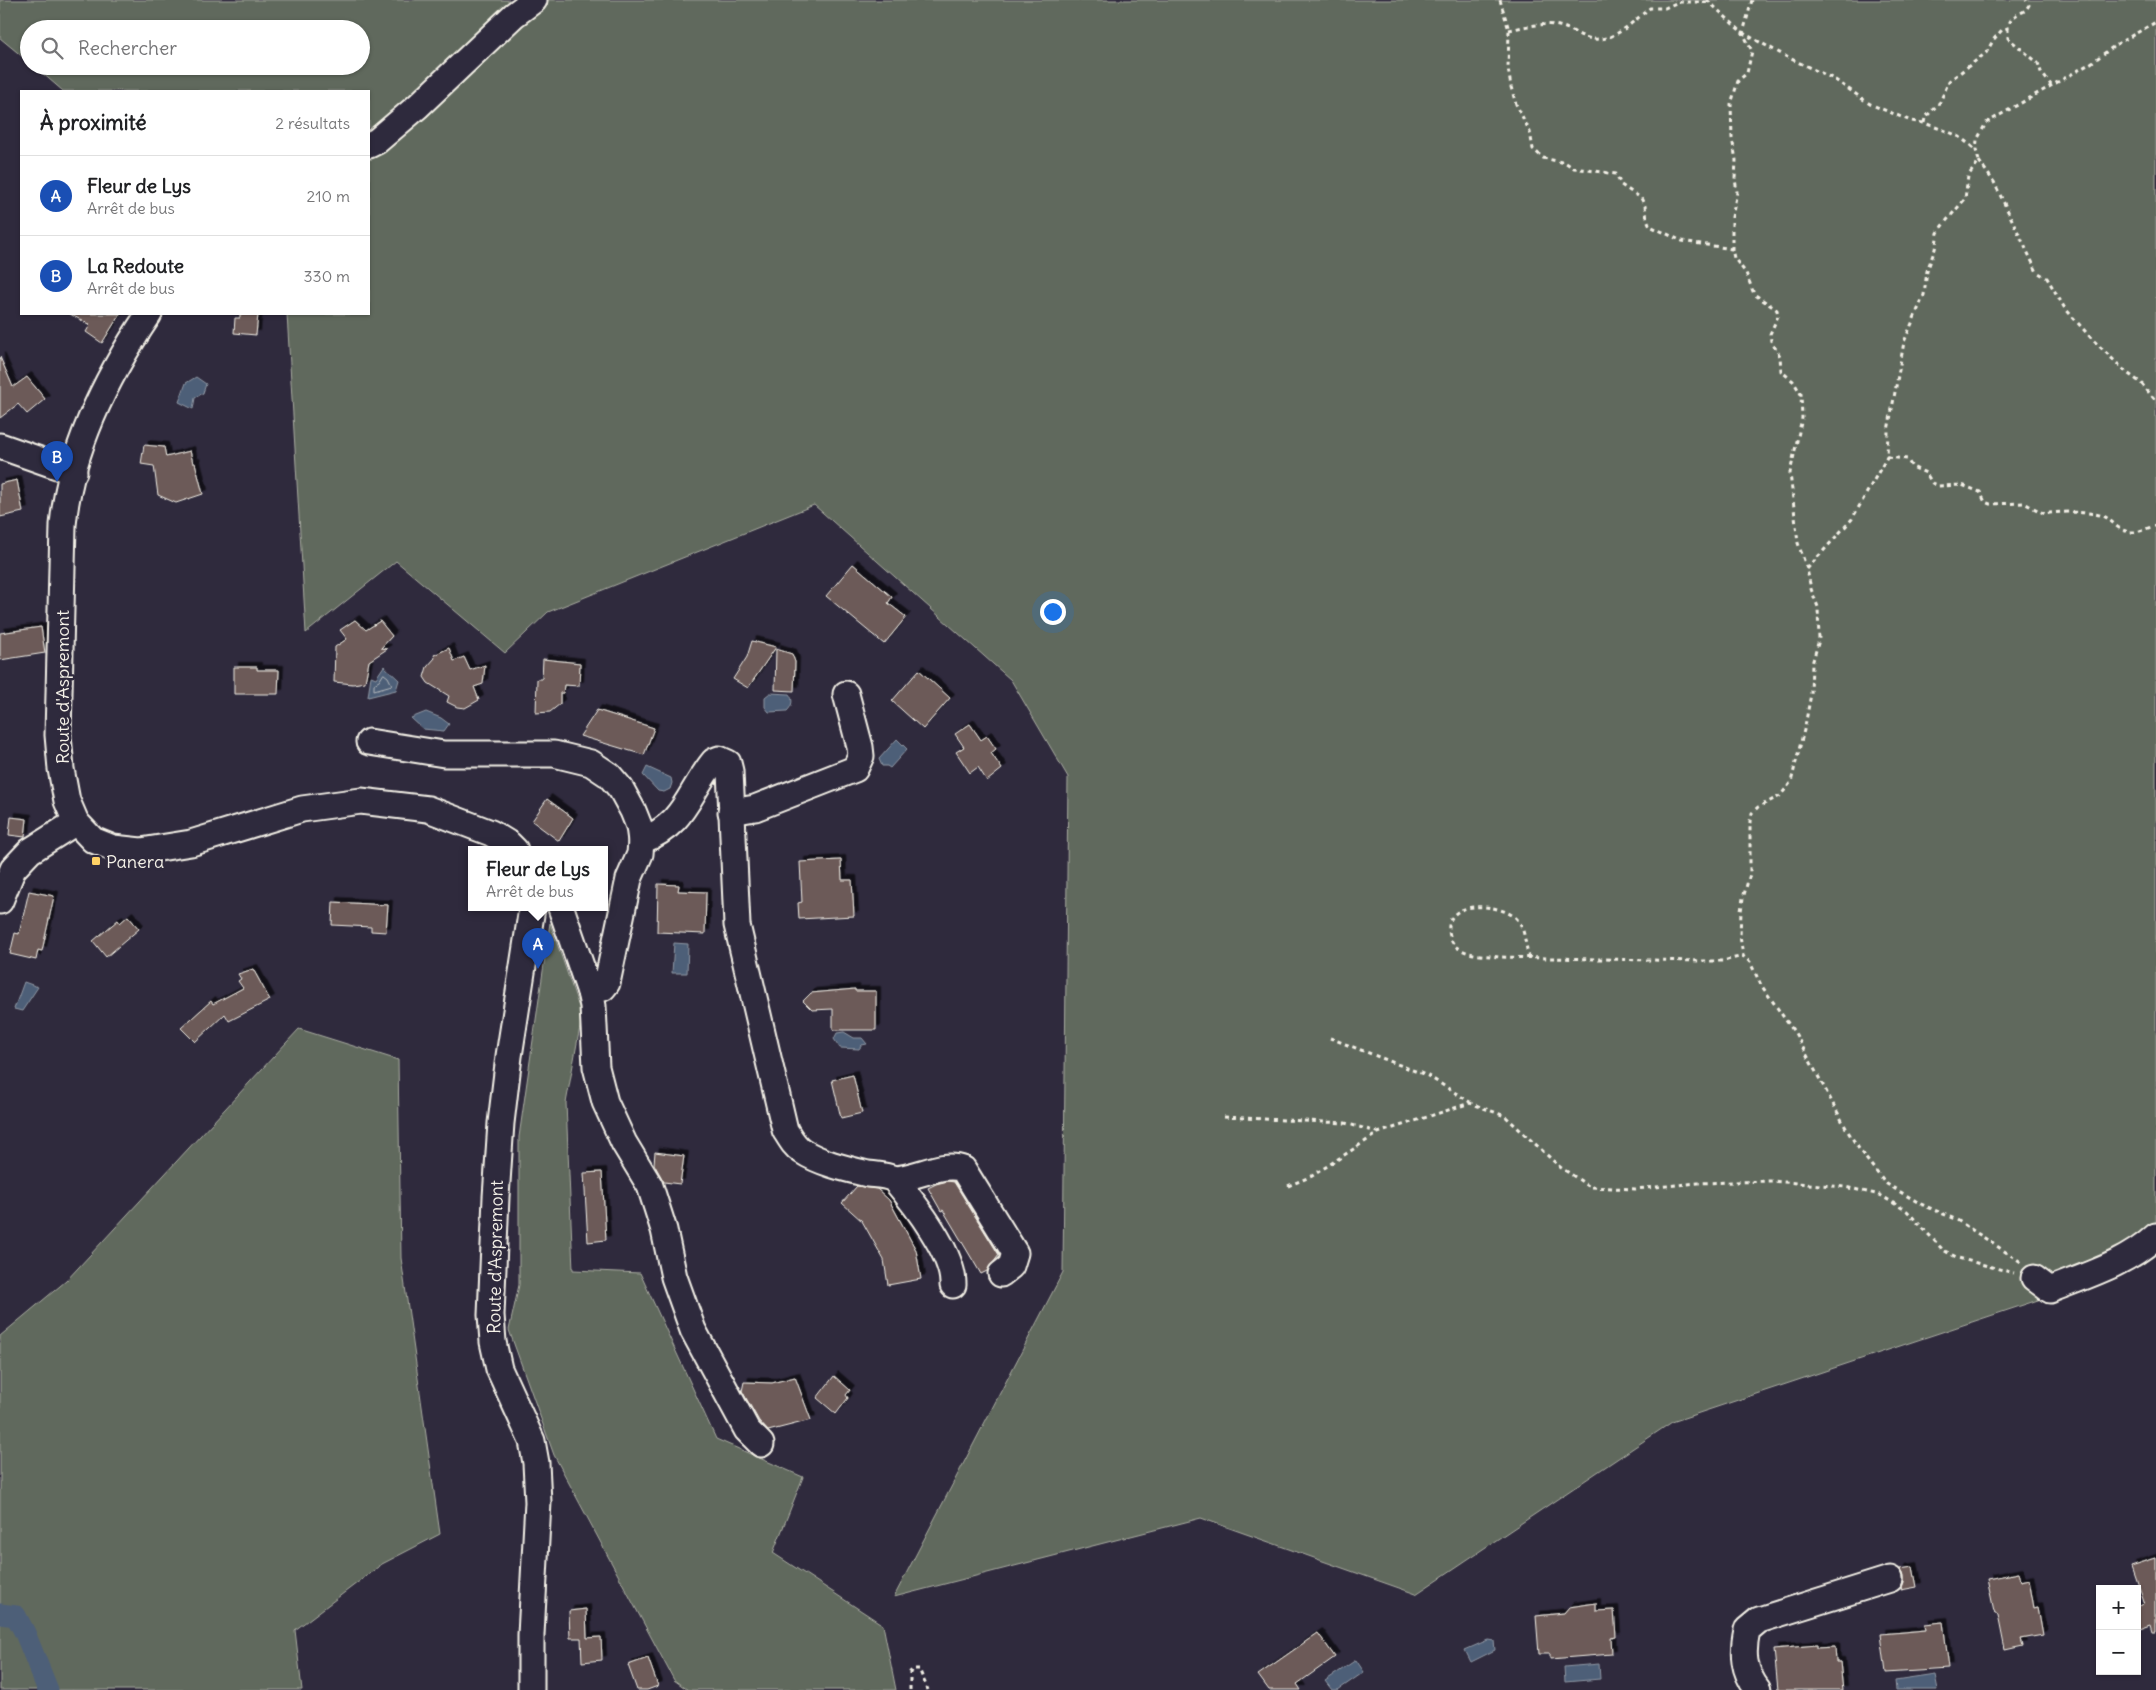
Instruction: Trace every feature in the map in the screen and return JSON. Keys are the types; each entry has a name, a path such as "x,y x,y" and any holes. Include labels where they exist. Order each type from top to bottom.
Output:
{"street":[{"path":"370,145 418,106 484,42 534,0"},
{"name":"Route d'Aspremont","path":"148,315 113,371 89,424 66,497 63,525 58,735 67,801 76,822 93,840 113,848 141,851 191,843 302,809 361,801 428,809 491,833 511,846"},
{"path":"0,446 74,472"},
{"path":"731,812 755,808 855,769 861,756 860,747 846,694"},
{"path":"369,742 444,754 554,754 591,763 609,775 621,789 639,826 640,854 630,880 607,983 603,988 590,992"},
{"path":"641,841 659,834 670,825 690,801 714,761 719,759 728,763 730,771 737,925 785,1130 801,1151 814,1157 861,1172 889,1176 894,1179 940,1244 951,1264 954,1286"},
{"path":"0,901 13,869 30,851 76,822"},
{"name":"Route d'Aspremont","path":"531,1690 531,1635 538,1502 536,1464 532,1441 499,1369 493,1342 491,1315 501,1123 509,1056 532,911"},
{"path":"562,911 590,992 593,1006 596,1066 605,1102 624,1143 650,1186 664,1230 674,1277 693,1330 747,1430 761,1444"},
{"path":"894,1179 915,1176 946,1166 963,1170 1015,1253 1011,1266 1001,1274"},
{"path":"2029,1271 2050,1290 2118,1263 2143,1248 2156,1236"},
{"path":"1758,1690 1744,1664 1743,1646 1747,1630 1759,1620 1890,1580"}],"path":[{"path":"1500,0 1509,30 1508,68 1511,87 1516,104 1530,132 1533,149 1537,154 1549,160 1566,163 1584,171 1616,174 1621,185 1641,198 1650,226 1682,241 1732,249"},
{"path":"1752,0 1743,33 1752,51 1747,73 1738,80 1731,104 1737,192 1732,217 1732,249 1734,258 1746,273 1754,294 1778,310 1778,316 1770,334 1771,341 1778,350 1781,370 1798,387 1801,394 1802,418 1790,473 1798,542 1807,569 1811,590 1818,607 1819,640 1812,664 1808,708 1791,782 1780,796 1758,807 1752,813 1750,821 1750,874 1741,911 1740,936 1743,956 1750,962 1761,985 1795,1033 1861,1152 1885,1183 1921,1204 1957,1220 2029,1271"},
{"path":"2026,0 2029,5 2026,10 2014,14 2010,20 2008,38 2038,63 2041,72 2051,86"},
{"path":"1509,30 1528,26 1558,25 1576,32 1585,39 1606,38 1616,35 1650,8 1665,8 1678,2 1707,1 1743,33 1787,57 1834,79 1870,104 1960,138 1976,150"},
{"path":"2156,22 2116,44 2092,63 1986,123 1977,140 1976,150 1979,161 1994,182 2036,272 2046,278 2064,307 2092,339 2126,372 2141,383 2156,401"},
{"path":"1924,123 1925,118 1940,102 1949,81 1986,53 1994,39 2002,30 2008,28"},
{"path":"1807,569 1852,519 1887,457 1888,430 1904,342 1924,295 1927,271 1935,250 1938,233 1965,199 1968,176 1979,161"},
{"path":"1887,457 1906,459 1912,467 1926,473 1932,483 1938,486 1962,485 1980,492 1985,502 1990,504 2024,503 2045,514 2078,512 2100,515 2106,517 2118,528 2132,532 2156,526"},
{"path":"1530,958 1526,950 1522,927 1517,919 1507,913 1476,906 1465,908 1450,921 1448,931 1456,948 1468,953 1499,957 1530,958 1716,961 1743,956"},
{"path":"1330,1038 1428,1076 1470,1103 1506,1116 1560,1167 1590,1187 1635,1189 1698,1183 1772,1181 1845,1186 1880,1195 1906,1211 1943,1250 1958,1258 2029,1271"},
{"path":"1288,1186 1312,1176 1378,1133 1470,1103"},
{"path":"1224,1117 1345,1122 1378,1133"},
{"path":"910,1690 910,1672 914,1669 919,1669 928,1690"}],"green space":[{"path":"0,0 2156,0 2156,1255 2140,1266 1672,1422 1416,1594 1201,1518 894,1597 1063,1272 1068,777 1011,680 814,505 548,612 505,653 396,561 306,633 287,315 370,315 370,90 62,90 44,75 370,75 370,20 20,20 20,55 0,38"},
{"path":"550,923 582,1016 566,1103 573,1270 640,1273 716,1439 803,1477 773,1553 883,1625 896,1690 688,1690 674,1680 554,1455 509,1330 519,1285 519,1137"},
{"path":"299,1029 398,1060 401,1258 440,1534 382,1564 295,1630 302,1690 0,1690 0,1336 66,1281"}],"water":[{"path":"196,377 206,384 203,393 195,398 193,409 179,402 186,383"},
{"path":"384,666 399,680 396,690 368,697 371,676 376,678"},
{"path":"770,693 789,694 792,698 792,703 787,711 769,712 765,707 765,697"},
{"path":"426,712 441,718 449,724 444,731 423,729 411,718"},
{"path":"897,739 907,749 890,768 882,766 879,759"},
{"path":"647,767 671,778 670,789 664,792 658,791 643,775"},
{"path":"674,943 688,944 687,973 672,973"},
{"path":"24,982 38,987 22,1011 14,1009"},
{"path":"844,1032 854,1038 862,1038 867,1044 862,1045 859,1049 840,1048 834,1039 837,1033"},
{"path":"1488,1640 1494,1641 1495,1650 1471,1662 1465,1650"},
{"path":"1356,1660 1364,1672 1338,1690 1332,1690 1325,1681"},
{"path":"1599,1664 1600,1679 1565,1682 1564,1667"},
{"path":"1935,1675 1938,1690 1896,1690 1895,1681"}],"building":[{"path":"72,315 119,315 102,343 86,332 90,325"},
{"path":"240,315 258,315 256,335 234,333 235,318 240,318"},
{"path":"0,357 13,387 27,377 45,399 27,414 18,404 0,418"},
{"path":"144,445 164,447 166,457 190,451 203,494 176,503 158,495 154,466 141,464"},
{"path":"17,480 23,512 0,517 0,484"},
{"path":"853,564 892,597 888,603 906,617 884,644 826,596"},
{"path":"355,620 366,630 380,621 392,636 381,648 387,649 369,661 365,682 353,684 334,682 335,647 347,639 340,630"},
{"path":"41,627 45,653 0,660 0,633"},
{"path":"752,641 776,647 748,688 733,679 747,657"},
{"path":"449,648 454,661 464,657 470,670 485,665 483,684 474,687 479,700 465,708 457,707 447,702 449,696 428,683 424,677 427,667 435,658 434,655"},
{"path":"776,649 792,654 795,662 794,691 775,690"},
{"path":"543,659 580,663 579,686 564,685 563,693 560,693 560,704 550,712 536,713 537,679 542,679"},
{"path":"234,667 257,667 257,670 279,670 278,694 234,694"},
{"path":"919,670 950,698 923,729 892,701"},
{"path":"597,710 654,728 644,755 580,736"},
{"path":"970,724 981,740 987,736 996,749 991,753 1002,769 987,781 978,767 970,773 956,752 964,747 955,734"},
{"path":"547,799 573,818 559,841 532,821"},
{"path":"11,817 27,819 25,837 9,835"},
{"path":"841,860 842,880 852,880 854,916 799,919 798,903 802,902 800,862"},
{"path":"658,884 679,885 678,891 706,892 705,934 657,932"},
{"path":"29,891 54,896 42,951 38,950 36,960 10,954 15,933 19,934"},
{"path":"333,902 388,905 386,932 371,931 371,927 332,925"},
{"path":"128,916 139,929 106,957 93,941 118,920 120,923"},
{"path":"253,969 270,1000 229,1021 225,1014 195,1042 181,1028 211,1001 213,1004 243,988 238,981 241,979 238,974"},
{"path":"855,989 855,991 876,991 876,1030 833,1030 833,1009 812,1010 803,1001 811,993"},
{"path":"853,1075 862,1113 841,1118 832,1080"},
{"path":"655,1152 684,1156 680,1184 664,1182 654,1164"},
{"path":"602,1172 606,1240 588,1242 584,1173"},
{"path":"948,1181 954,1182 999,1255 987,1271 981,1274 928,1188"},
{"path":"857,1186 877,1189 889,1200 916,1250 921,1279 888,1285 884,1260 862,1221 842,1203"},
{"path":"834,1376 850,1390 846,1395 848,1398 836,1414 817,1398"},
{"path":"795,1377 811,1420 768,1431 759,1421 742,1391 744,1382 772,1383"},
{"path":"2156,1558 2156,1632 2153,1632 2151,1625 2141,1629 2141,1605 2144,1604 2141,1595 2141,1585 2138,1585 2131,1566"},
{"path":"1913,1567 1917,1587 1901,1590 1904,1575 1900,1569"},
{"path":"2018,1573 2020,1582 2029,1580 2034,1608 2038,1607 2043,1635 2021,1639 2023,1646 2005,1650 1998,1615 1994,1612 1987,1579"},
{"path":"1596,1603 1596,1611 1614,1610 1616,1637 1611,1638 1612,1654 1550,1659 1550,1654 1539,1654 1536,1616 1564,1613 1569,1607"},
{"path":"586,1609 587,1638 601,1637 602,1660 582,1662 581,1638 570,1638 569,1611"},
{"path":"1943,1622 1949,1669 1886,1673 1881,1634 1926,1630 1925,1624"},
{"path":"1318,1633 1335,1657 1297,1684 1301,1690 1269,1690 1258,1675"},
{"path":"1817,1645 1817,1648 1835,1647 1836,1662 1840,1662 1843,1690 1778,1690 1774,1649"},
{"path":"648,1658 658,1686 647,1690 637,1690 628,1665"}],"waterway":[{"path":"0,1614 16,1616 25,1633 48,1690"}],"place":[{"name":"La Redoute","path":"57,482"},
{"name":"Panera","path":"96,861"},
{"name":"Fleur de Lys","path":"538,969"}]}
